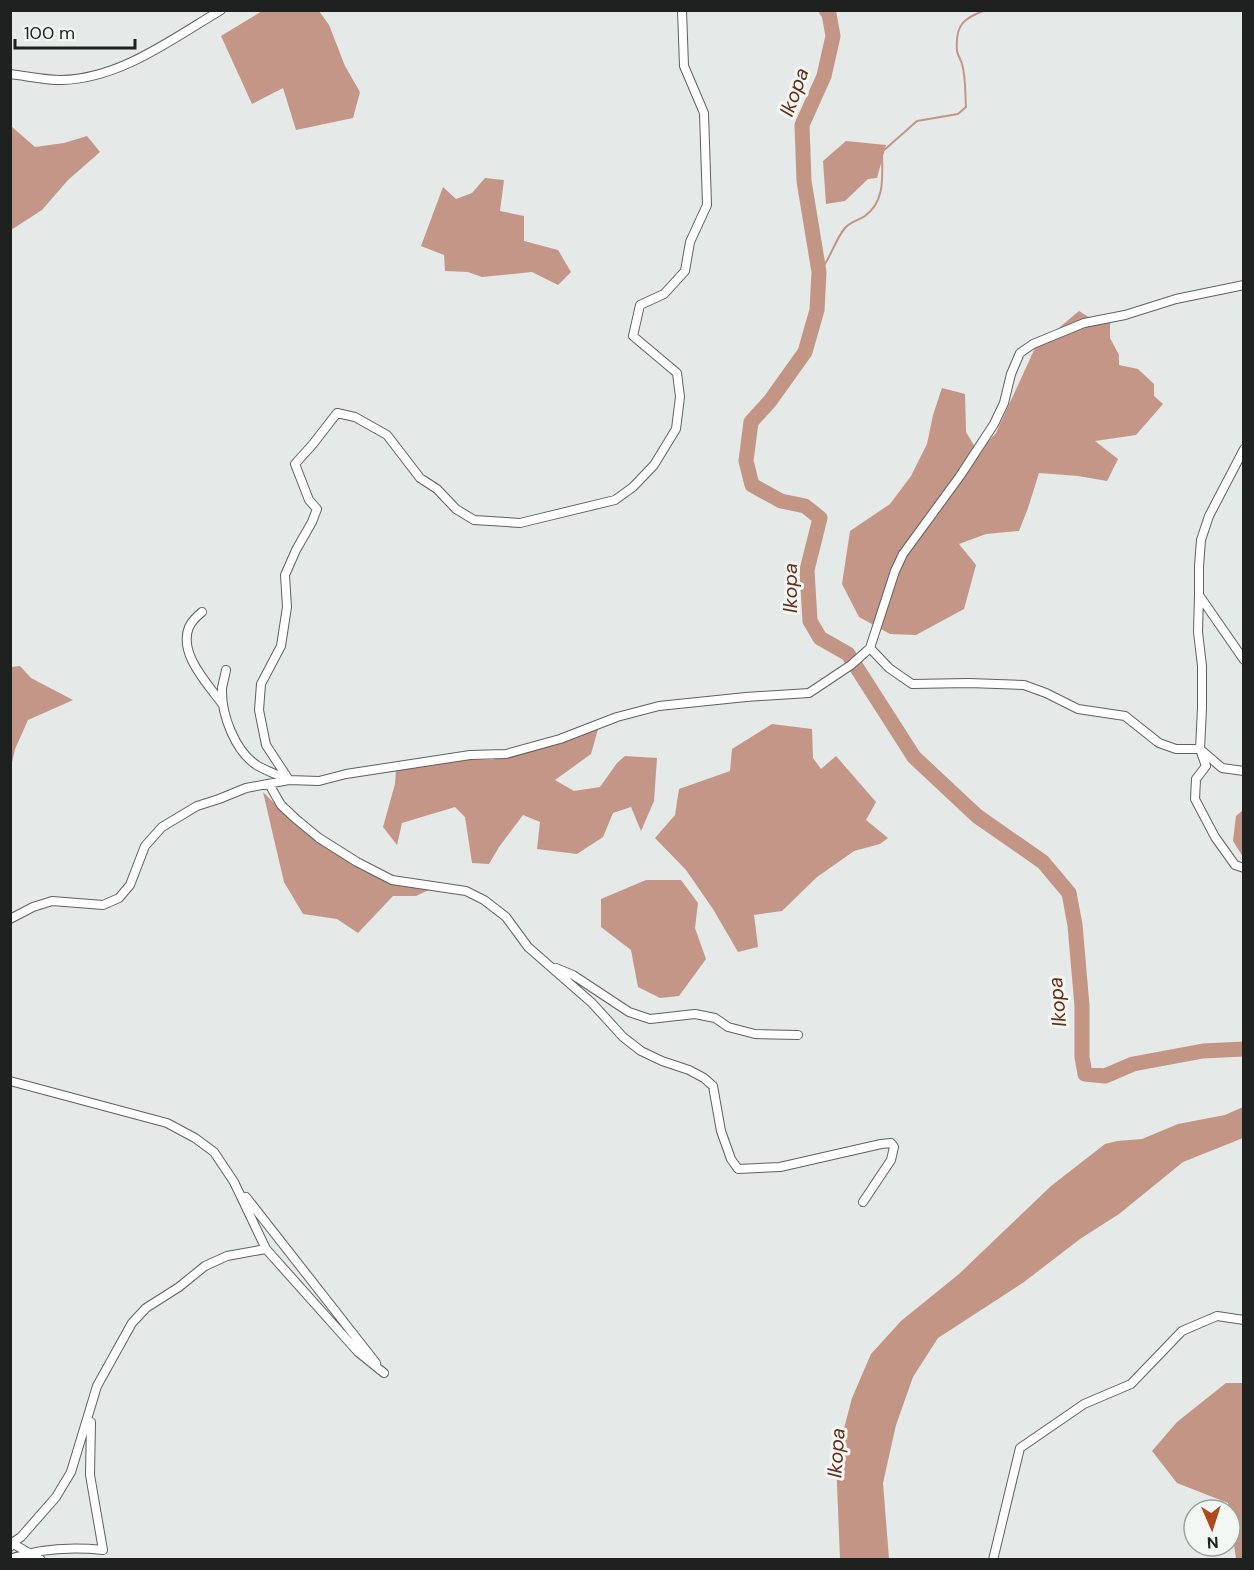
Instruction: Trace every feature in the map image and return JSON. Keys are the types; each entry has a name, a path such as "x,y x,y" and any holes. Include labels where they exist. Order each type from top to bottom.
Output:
{"street":[{"path":"10,74 63,80 107,72 137,59 221,10"},
{"path":"289,780 266,745 259,710 261,684 281,646 287,607 285,575 317,509 309,500 295,464 336,413 355,417 387,435 420,478 437,489 456,509 474,520 520,523 615,500 633,487 654,465 676,429 680,397 677,373 633,336 640,305 664,294 685,271 690,242 707,205 704,114 684,66 682,10"},
{"path":"10,919 33,907 52,901 103,905 119,898 130,885 145,846 162,827 197,806 246,788 289,780 319,781 346,774 448,758 506,754 560,739 617,717 659,706 809,693 851,665 870,648 895,571 903,554 960,476 994,424 1004,404 1011,374 1020,353 1034,344 1084,323 1125,315 1176,298 1244,285"},
{"path":"1244,449 1224,484 1201,540 1198,566 1198,632 1202,666 1200,749 1206,766 1196,779 1195,799 1215,837 1234,865 1244,868"},
{"path":"1199,595 1244,660"},
{"path":"201,612 190,625 187,637 188,649 198,670 224,706"},
{"path":"870,648 889,668 912,684 1024,685 1078,709 1125,716 1159,743 1176,749 1200,749 1222,768 1244,771"},
{"path":"226,670 222,688 224,706 235,739 244,753 257,765 289,780"},
{"path":"269,784 276,797 289,812 318,838 357,862 392,880 466,891 484,900 506,917 528,947 592,1003 623,1037 641,1051 704,1078 713,1086 721,1131 731,1159 738,1169 780,1167 891,1143 894,1147 891,1160 863,1202"},
{"path":"551,966 573,975 629,1012 650,1019 695,1014 714,1018 728,1027 755,1034 798,1035"},
{"path":"10,1081 167,1123 195,1138 214,1152 234,1182 384,1373 358,1352 266,1249 234,1182"},
{"path":"41,1560 11,1544 21,1537 56,1497 71,1472 98,1386 132,1323 146,1308 179,1287 205,1266 227,1256 266,1249"},
{"path":"993,1560 1020,1448 1084,1404 1131,1384 1182,1331 1217,1316 1244,1320"},
{"path":"10,1559 43,1550 83,1548 103,1550 90,1475 89,1439 92,1405"}],"shaded area":[{"path":"262,11 319,11 329,25 345,66 360,92 353,118 296,130 283,88 252,104 221,36"},
{"path":"11,126 35,147 64,143 87,136 100,152 68,180 42,210 11,230"},
{"path":"846,141 886,145 877,178 868,179 845,201 826,204 823,161"},
{"path":"485,178 504,180 500,211 524,216 524,241 558,250 571,272 558,285 532,272 482,277 468,272 445,271 444,255 421,246 443,187 456,199 472,193"},
{"path":"1079,311 1095,321 1110,322 1110,338 1119,355 1119,365 1138,369 1154,384 1154,396 1163,404 1136,435 1095,441 1118,459 1107,481 1039,473 1019,531 986,534 959,544 976,565 964,609 916,635 890,634 859,617 842,584 850,531 890,504 911,476 927,444 942,388 965,394 966,432 978,452 996,433 1035,348"},
{"path":"20,666 31,678 73,700 28,720 15,749 11,767 11,667"},
{"path":"772,724 812,729 813,758 821,769 836,756 876,802 866,820 888,838 880,844 854,851 817,877 782,911 754,915 758,947 738,952 713,909 686,870 655,838 675,815 679,789 730,771 732,749"},
{"path":"599,726 591,754 555,780 574,791 600,787 617,763 625,756 657,758 654,801 641,831 631,807 613,813 603,837 577,854 537,849 540,822 523,815 489,864 472,863 465,817 455,807 402,823 397,845 383,827 395,784 396,769 454,759 492,760 541,747"},
{"path":"263,792 284,813 375,870 431,889 416,896 393,896 358,933 337,919 303,914 284,882"},
{"path":"1243,810 1243,857 1233,841 1236,816"},
{"path":"646,880 681,880 698,903 695,928 706,959 679,996 660,998 638,987 631,950 601,927 601,899"},
{"path":"1243,1107 1243,1138 1183,1162 1119,1214 1080,1239 1024,1282 938,1338 913,1377 896,1425 883,1483 889,1559 840,1559 836,1459 852,1398 871,1354 901,1321 959,1274 1051,1186 1105,1144 1142,1139 1178,1124 1225,1115"},
{"path":"1226,1383 1243,1383 1243,1559 1236,1558 1242,1558 1242,1498 1215,1498 1177,1483 1152,1451 1177,1422"}],"waterway":[{"name":"Ikopa","path":"826,10 829,14 833,36 824,76 802,125 804,181 819,272 817,310 805,352 770,401 751,422 746,461 752,485 781,501 805,506 820,518 807,570 810,621 820,638 848,654 914,757 977,816 1043,862 1069,893 1075,925 1082,1006 1082,1057 1085,1074 1105,1076 1133,1064 1203,1051 1244,1049"},
{"path":"819,272 845,228 865,216 877,203 882,178 882,152 917,121 958,114 966,107 964,74 957,51 957,35 966,20 986,10"}]}
